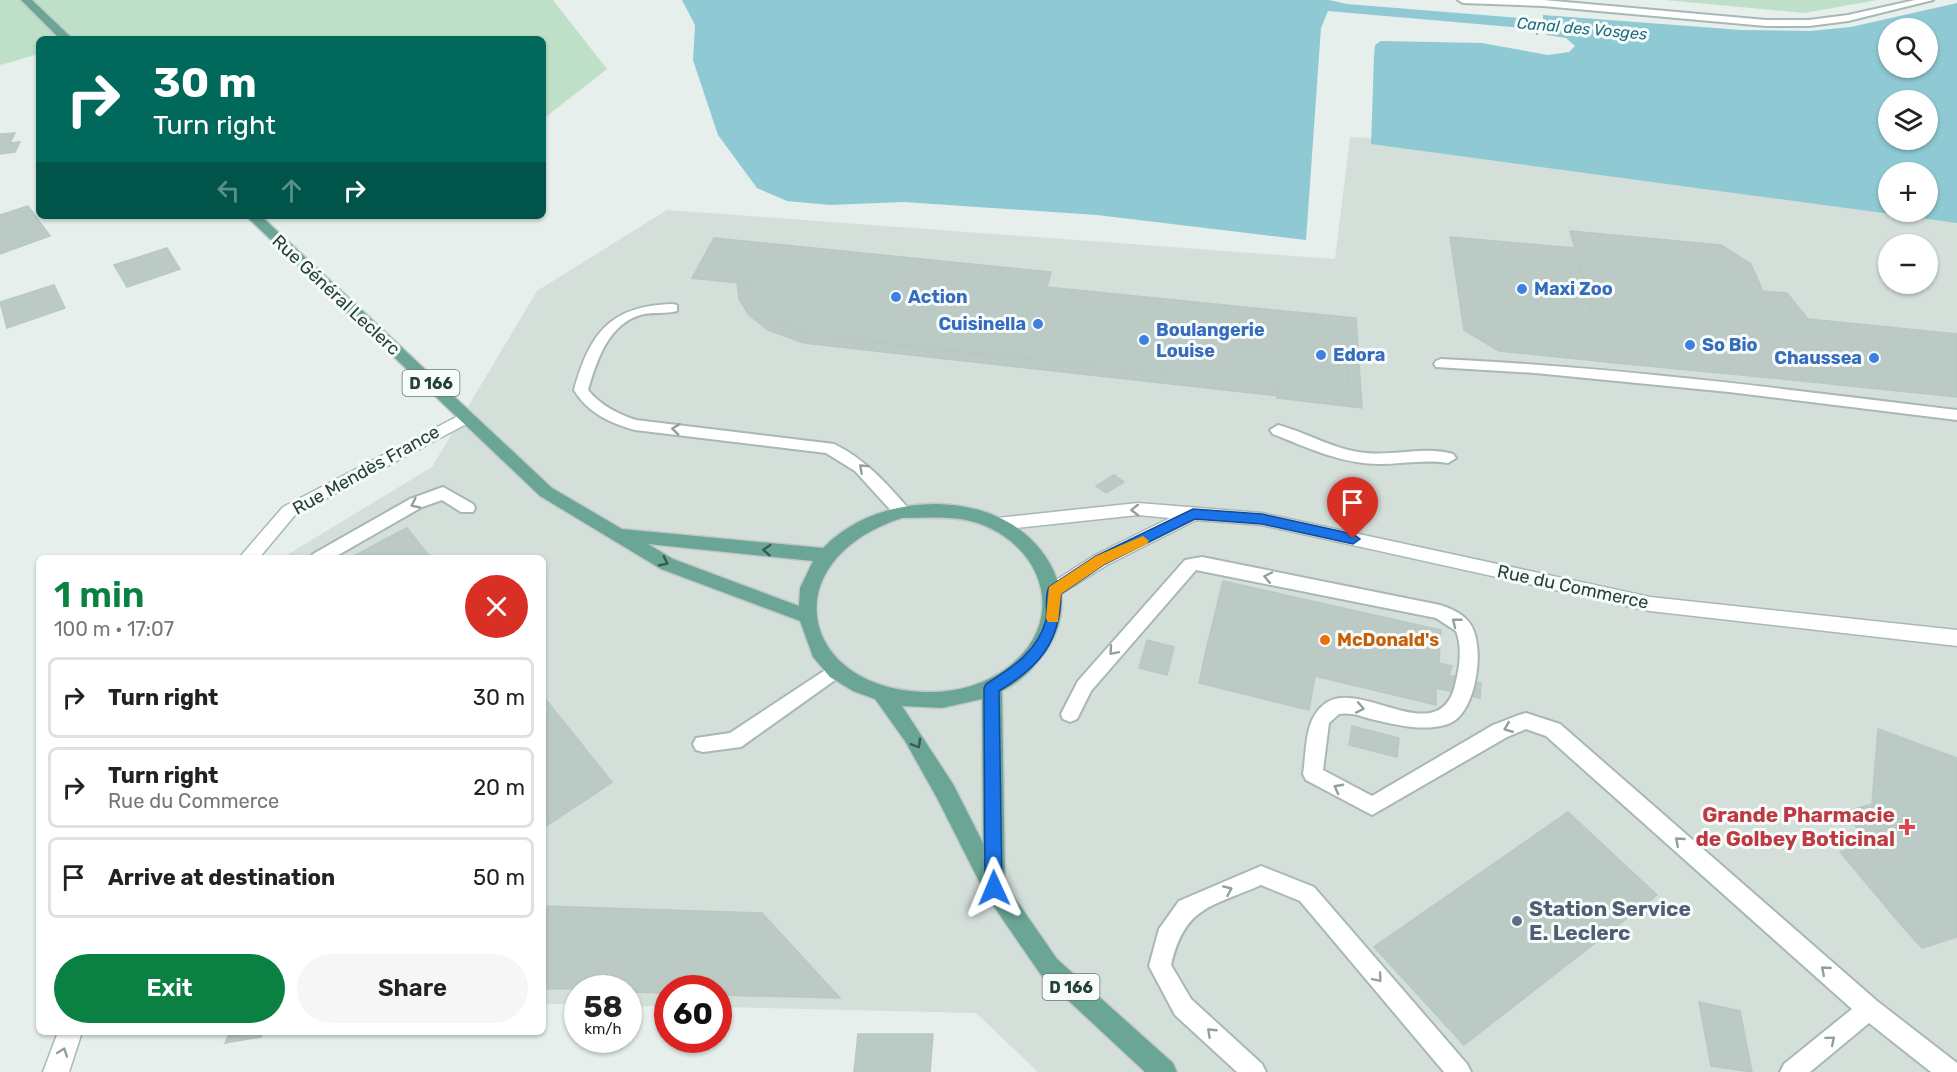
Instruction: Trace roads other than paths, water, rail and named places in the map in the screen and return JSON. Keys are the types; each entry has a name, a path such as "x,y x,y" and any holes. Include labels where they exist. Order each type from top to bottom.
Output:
{"main road":[{"path":"26,0 64,36"},
{"name":"Rue Général Leclerc","path":"256,219 546,492 613,534 667,564 806,616"},
{"path":"902,512 962,513 997,524 1024,541 1043,564 1054,591 1053,619 1042,646 1021,670 992,688 957,699 920,702 883,696 857,685 836,670 815,645 806,616 809,584 826,555 852,532 902,512"},
{"name":"Rue Général Leclerc","path":"613,534 826,555"},
{"path":"992,688 994,888"},
{"name":"D 166","path":"883,696 928,763 994,888 1049,967 1164,1072"}],"street":[{"name":"Rue Mendès France","path":"251,555 289,511 466,417"},
{"name":"Rue du Commerce","path":"997,524 1138,509 1262,519 1650,604 1957,638"},
{"path":"1054,591 1101,560 1193,514"},
{"path":"56,1072 69,1035"}],"lane":[{"path":"1463,0 1543,3 1740,23 1809,23 1848,18 1928,0"},
{"path":"672,308 632,313 616,320 589,360 581,390 591,404 608,417 635,425 829,448 865,468 902,512"},
{"path":"1441,364 1535,368 1707,385 1957,415"},
{"path":"1278,430 1344,456 1379,459 1431,454 1448,458"},
{"path":"324,555 416,503 442,493 467,507"},
{"path":"1070,714 1084,686 1191,564 1202,563 1440,612 1463,627 1468,639 1462,701 1451,715 1430,721 1345,705 1334,707 1320,720 1313,774 1372,806 1500,731 1526,721 1553,730 1869,1008 1950,1072"},
{"path":"703,744 734,741 836,670"},
{"path":"1254,1072 1183,1007 1160,966 1167,936 1186,908 1261,875 1306,894 1459,1072"},
{"path":"1792,1072 1869,1008"}],"water":[{"name":"Canal des Vosges","path":"682,0 1329,0 1347,4 1543,20 1543,15 1741,30 1810,31 1851,27 1878,21 1878,78 1938,78 1938,18 1891,18 1957,3 1957,223 1938,220 1938,162 1878,162 1878,212 1371,144 1375,45 1381,41 1482,43 1548,55 1569,52 1575,46 1566,38 1547,35 1545,30 1328,11 1321,28 1306,240 1097,215 904,202 830,205 787,201 757,188 718,135 693,60 695,25"}],"place":[{"name":"Maxi Zoo","path":"1522,289"},
{"name":"Action","path":"896,297"},
{"name":"Cuisinella","path":"1038,324"},
{"name":"Boulangerie Louise","path":"1144,340"},
{"name":"So Bio","path":"1690,345"},
{"name":"Edora","path":"1321,355"},
{"name":"Chaussea","path":"1874,358"},
{"name":"McDonald's","path":"1325,640"},
{"name":"Grande Pharmacie de Golbey Boticinal","path":"1907,827"},
{"name":"Station Service E. Leclerc","path":"1517,921"}]}
